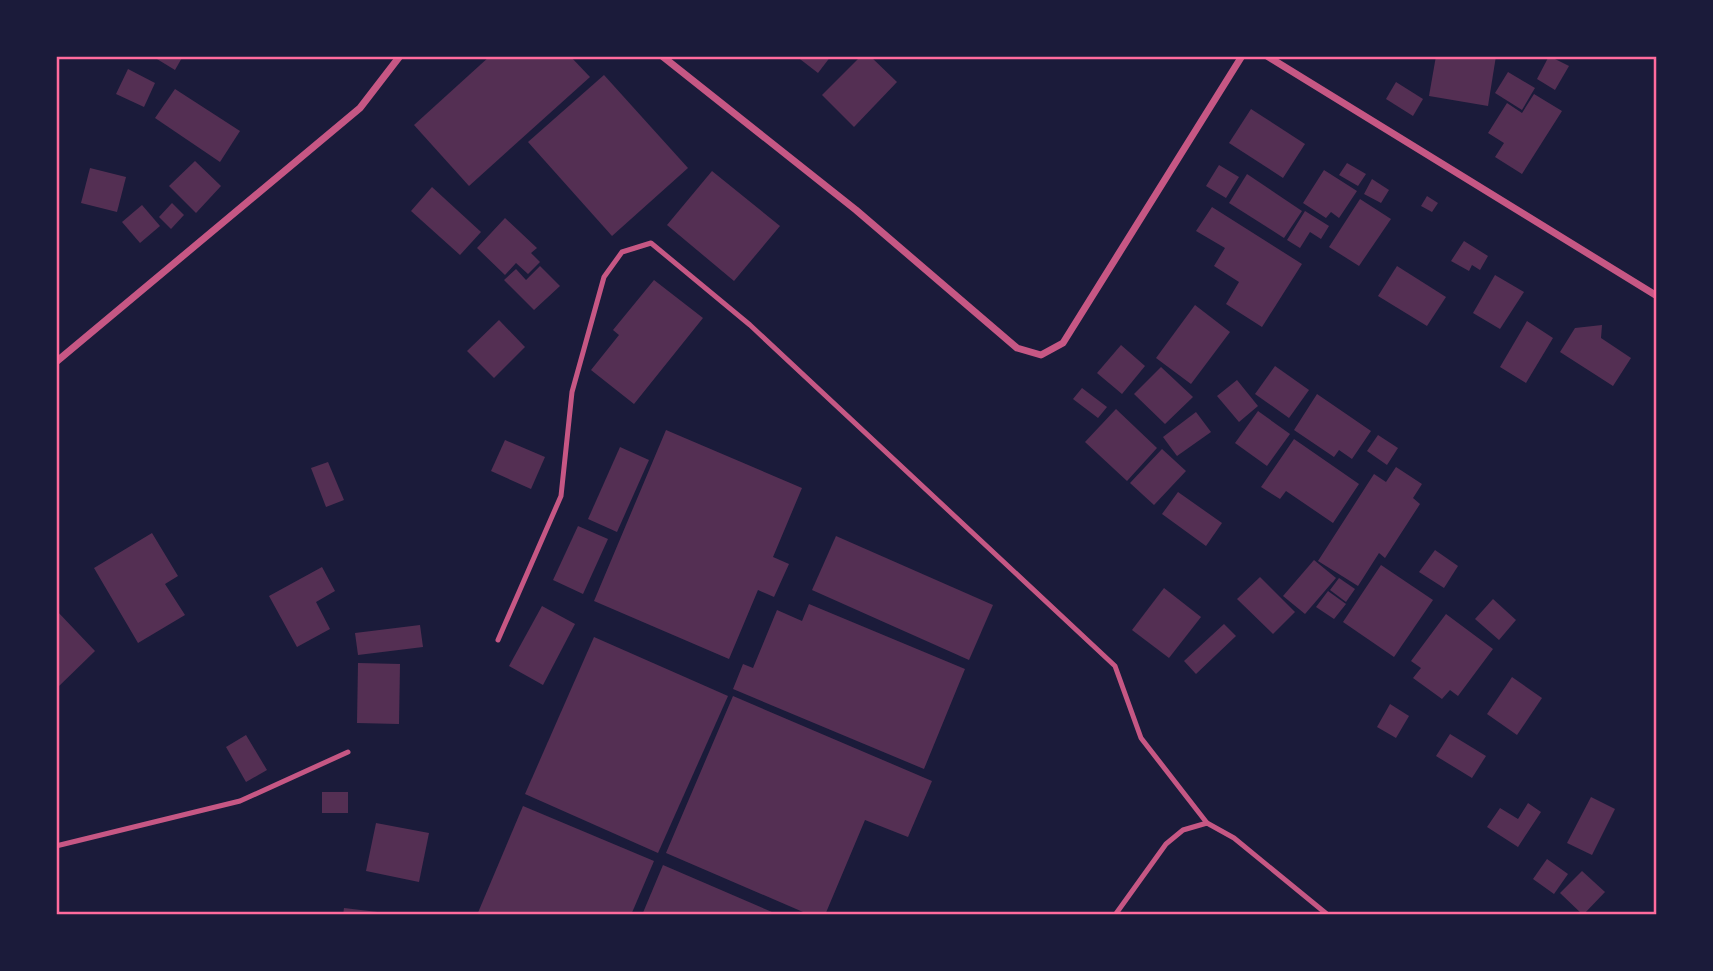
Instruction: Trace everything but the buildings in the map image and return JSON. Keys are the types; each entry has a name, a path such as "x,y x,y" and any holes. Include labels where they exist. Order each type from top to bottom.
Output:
{"street":[{"path":"56,362 360,108 400,56"},
{"path":"662,56 856,210 1017,348 1041,355 1063,343 1242,56"},
{"path":"1267,56 1657,296"}],"lane":[{"path":"498,640 561,496 572,392 604,276 622,252 651,243 750,325 1115,666 1141,738 1207,823 1234,838 1328,915"},
{"path":"56,846 240,801 348,752"},
{"path":"1115,915 1166,845 1183,830 1207,823"}]}
